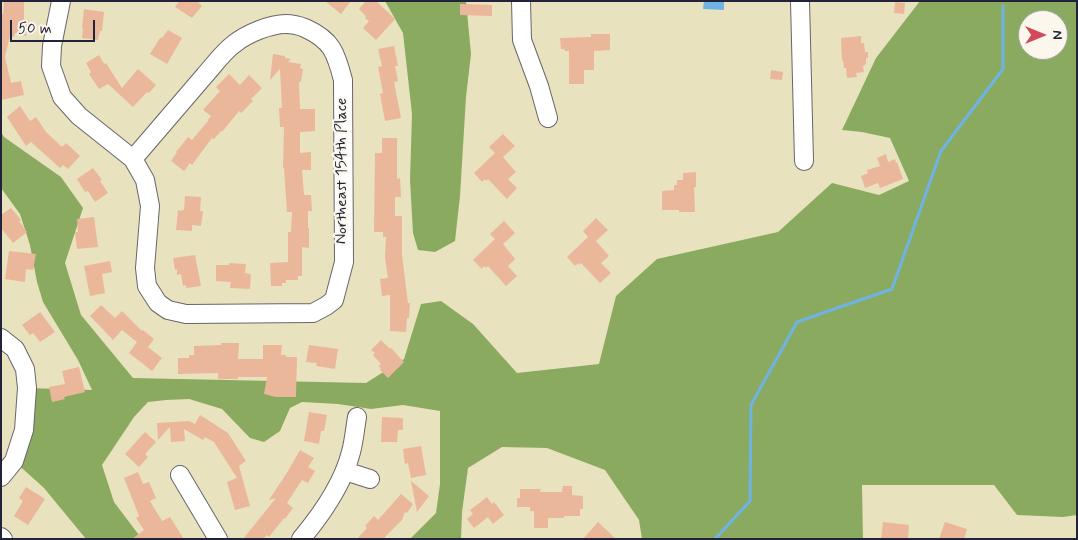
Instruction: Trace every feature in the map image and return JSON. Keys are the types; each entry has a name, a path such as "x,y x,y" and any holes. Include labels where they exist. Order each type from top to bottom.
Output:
{"street":[{"path":"62,1 52,46 51,66 62,97 79,116 133,159"},
{"path":"521,1 522,40 539,86 548,118"},
{"path":"800,1 804,161"},
{"name":"Northeast 154th Place","path":"286,24 301,27 317,34 329,44 338,60 343,80 344,262 334,300 314,313 186,314 168,310 158,303 147,286 145,268 150,206 146,180 133,159 232,45 248,35 268,27 286,24"},
{"path":"1,338 15,349 26,369 27,388 24,430 14,460 1,477"},
{"path":"301,539 335,492 345,471 351,453 357,417"},
{"path":"345,471 370,479"},
{"path":"180,475 218,539"}],"green space":[{"path":"385,1 466,1 471,54 455,241 435,252 418,250 413,233 410,180 412,114 403,33"},
{"path":"920,1 1077,1 1077,515 1063,517 1017,515 994,485 862,485 863,539 642,539 639,520 605,470 547,448 502,447 468,468 462,512 461,539 410,539 436,513 440,484 440,411 403,405 371,409 338,404 302,402 290,408 280,431 264,442 250,438 222,409 189,399 148,402 134,417 102,465 114,502 142,539 86,539 44,488 14,461 27,388 92,390 78,360 43,302 30,245 20,214 1,188 1,132 4,137 61,177 83,208 65,263 81,315 133,378 366,383 404,359 421,304 441,301 473,324 517,373 599,364 616,296 657,259 778,232 832,183 879,195 909,181 890,138 842,130 876,58"}],"water":[{"path":"704,1 724,1 724,10 703,9"}],"building":[{"path":"4,1 24,1 24,19 29,20 26,36 15,33 14,37 10,36 5,57 11,83 21,81 24,95 1,100 1,14 3,14"},
{"path":"179,1 197,1 202,6 192,18 175,7"},
{"path":"325,1 351,1 341,14"},
{"path":"366,1 376,1 395,19 376,40 363,28 369,21 359,9"},
{"path":"895,2 905,3 904,14 894,13"},
{"path":"460,4 492,5 492,16 460,15"},
{"path":"84,9 104,12 102,31 100,31 98,40 82,38"},
{"path":"168,30 182,38 167,64 150,54 160,38"},
{"path":"591,34 610,34 610,50 594,51 594,70 584,70 584,84 569,84 569,51 561,49 560,38 591,37"},
{"path":"861,36 861,43 864,43 865,52 868,52 866,64 863,66 864,72 856,73 857,77 847,78 846,68 844,68 842,61 841,38"},
{"path":"394,46 398,66 395,66 398,81 394,82 401,118 385,121 380,94 383,93 378,67 382,66 378,49"},
{"path":"273,54 291,59 288,62 301,64 300,68 303,69 301,82 299,82 300,109 315,109 315,131 300,132 300,153 311,152 311,170 302,170 304,195 311,195 312,211 308,211 309,248 302,247 302,276 298,276 298,280 286,280 286,283 282,283 282,286 271,286 270,263 288,262 288,232 291,232 292,212 287,212 283,168 284,127 280,127 279,108 282,108 280,69 270,80"},
{"path":"99,55 122,88 138,69 156,85 133,107 108,84 99,89 89,74 91,72 86,63"},
{"path":"771,70 783,72 782,80 770,79"},
{"path":"229,74 240,85 249,75 262,88 251,99 253,101 241,113 239,111 222,132 214,139 212,138 192,165 190,163 184,171 171,161 188,137 192,140 208,121 211,116 203,110 220,91 216,87"},
{"path":"20,106 30,121 36,117 46,132 62,147 66,143 80,156 68,169 63,165 60,168 31,142 26,146 7,117"},
{"path":"503,134 515,146 503,157 516,172 508,179 517,188 507,199 488,179 482,182 474,173 495,153 489,147"},
{"path":"382,138 397,138 397,179 400,178 401,197 395,197 395,216 402,216 402,255 408,303 410,303 406,332 390,331 390,295 382,296 380,279 388,278 385,258 386,237 383,237 383,232 374,232 375,153 382,153"},
{"path":"886,154 888,162 895,159 903,179 880,188 878,183 865,188 861,176 868,173 867,170 880,166 877,158"},
{"path":"93,168 102,180 100,181 108,193 95,202 88,191 85,192 77,179"},
{"path":"696,172 696,187 694,187 695,212 662,210 662,191 674,190 677,180 683,180 683,173"},
{"path":"185,196 201,197 200,211 203,211 201,226 192,225 192,231 176,230 178,210 184,210"},
{"path":"11,208 21,220 19,221 27,232 13,243 1,228 1,215"},
{"path":"94,217 98,247 77,249 75,232 78,232 77,219"},
{"path":"596,218 608,230 596,241 609,256 601,263 611,273 600,283 581,263 575,266 567,257 588,237 583,231"},
{"path":"504,221 515,233 503,244 515,259 508,266 517,276 506,286 488,266 486,268 484,266 482,269 473,260 495,239 490,234"},
{"path":"9,251 36,254 33,270 26,269 25,282 5,279"},
{"path":"195,255 201,286 186,288 186,285 183,286 181,274 177,275 173,258"},
{"path":"110,261 112,272 102,274 105,293 90,296 84,266"},
{"path":"229,263 246,264 245,273 251,274 250,289 230,288 231,282 216,281 216,265 229,265"},
{"path":"101,305 115,318 122,311 142,331 154,339 148,347 162,358 152,371 129,353 137,342 122,330 113,340 90,316"},
{"path":"40,312 55,332 40,342 33,333 30,335 22,325"},
{"path":"381,340 404,362 388,378 380,370 379,366 381,364 373,355 375,353 371,350"},
{"path":"221,343 239,343 238,359 263,359 263,345 282,345 281,355 297,357 296,397 276,397 264,394 267,377 218,379 218,373 178,374 178,358 189,358 189,355 194,355 194,346 221,345"},
{"path":"309,345 338,349 335,369 316,366 317,363 306,362"},
{"path":"79,367 85,392 52,402 49,387 65,384 62,371"},
{"path":"309,412 327,415 324,431 321,431 319,444 304,441"},
{"path":"200,415 228,433 246,461 239,466 250,506 235,510 227,482 237,478 214,442 205,437 203,440 184,429 185,441 171,442 170,427 158,440 157,423 189,421 195,424"},
{"path":"382,417 403,418 403,430 398,430 397,442 381,442"},
{"path":"145,432 156,442 145,454 148,457 139,467 125,454"},
{"path":"421,446 426,475 411,478 408,463 405,464 403,449"},
{"path":"300,450 314,458 308,467 315,471 308,483 302,480 287,503 293,508 269,537 267,535 263,539 243,539 276,498 269,500"},
{"path":"138,472 143,484 149,482 156,498 150,501 162,521 170,517 184,539 132,539 144,530 136,518 139,516 124,478"},
{"path":"411,481 429,496 417,512"},
{"path":"563,486 572,486 572,495 583,496 583,509 580,509 580,516 548,518 548,528 534,528 534,511 530,511 530,507 517,507 520,489 541,489 540,492 562,492"},
{"path":"26,487 45,499 28,525 14,516 23,501 19,498"},
{"path":"401,494 413,504 407,513 405,512 402,520 383,539 357,539 367,528 365,526 374,516 378,520"},
{"path":"487,497 492,504 494,502 504,515 493,524 488,517 474,528 467,519 473,514 470,510"},
{"path":"598,522 616,539 583,539"},
{"path":"883,522 909,525 908,539 881,539"},
{"path":"945,522 967,529 964,539 939,539"}],"waterway":[{"path":"715,539 750,501 751,405 797,322 892,289 941,151 1003,69 1003,6"}]}
